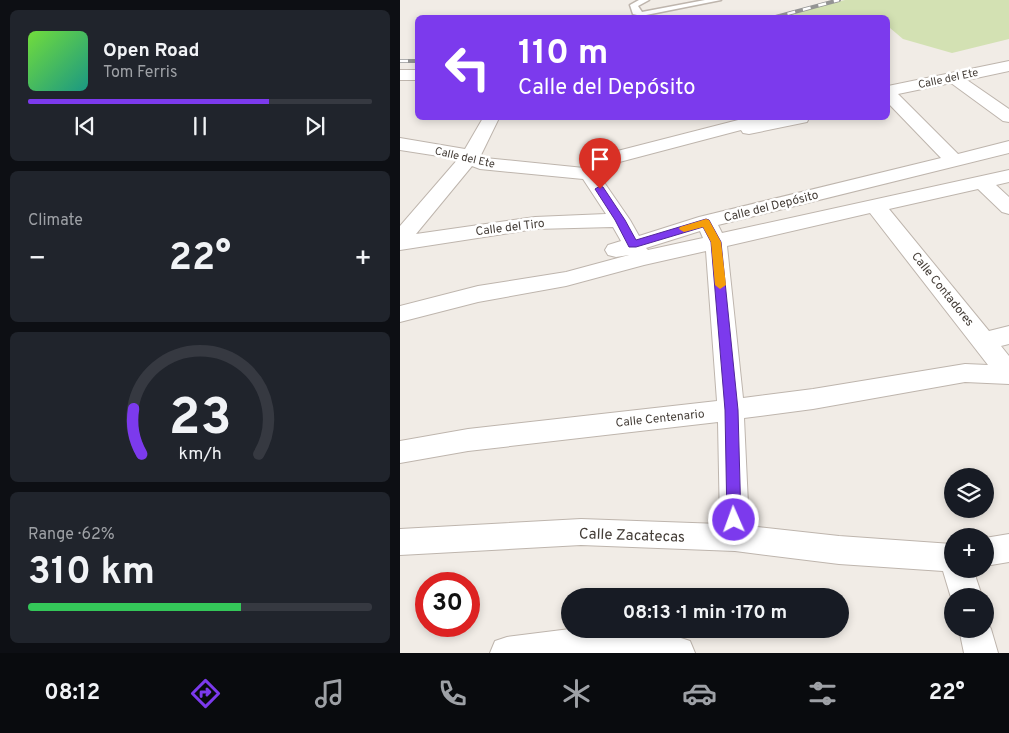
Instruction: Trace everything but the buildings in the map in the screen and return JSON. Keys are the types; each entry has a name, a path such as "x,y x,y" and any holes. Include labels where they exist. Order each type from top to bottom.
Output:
{"street":[{"name":"Calle del Ete","path":"890,94 953,77 1009,66"},
{"path":"400,75 415,76"},
{"path":"953,77 1009,117"},
{"path":"890,97 954,161"},
{"path":"400,242 448,181 471,156 490,120"},
{"name":"Calle del Ete","path":"400,144 471,156 480,163 595,168 659,145 751,120"},
{"name":"Calle del Ete","path":"659,145 694,141 792,120"},
{"name":"Calle del Depósito","path":"400,314 478,294 566,279 638,251 1009,147"},
{"path":"595,168 620,220 638,251"},
{"name":"Calle del Depósito","path":"711,232 876,207 1009,176"},
{"path":"982,182 1009,208"},
{"name":"Calle Contadores","path":"876,207 985,341 1009,374"},
{"name":"Calle del Tiro","path":"400,242 535,223 620,220"},
{"path":"711,232 731,410 735,538"},
{"path":"985,341 1009,335"},
{"name":"Calle Centenario","path":"400,452 468,440 813,399 965,373 1009,374"},
{"name":"Calle Zacatecas","path":"400,542 581,532 735,538 839,550 944,557"},
{"path":"994,550 1009,548"},
{"path":"977,638 981,653"},
{"path":"507,653 586,644 678,653"}],"lane":[{"path":"645,0 634,5 636,12 641,14 717,0"}],"green space":[{"path":"845,0 1009,0 1009,39 952,53 903,39 890,28 890,15 785,15"}],"railway":[{"path":"783,15 839,0"},
{"path":"400,61 415,61"}],"slow traffic":[{"path":"684,229 706,222 716,242 720,285"}],"route":[{"path":"600,189 633,245 706,222 716,242 731,410 734,520"}]}
